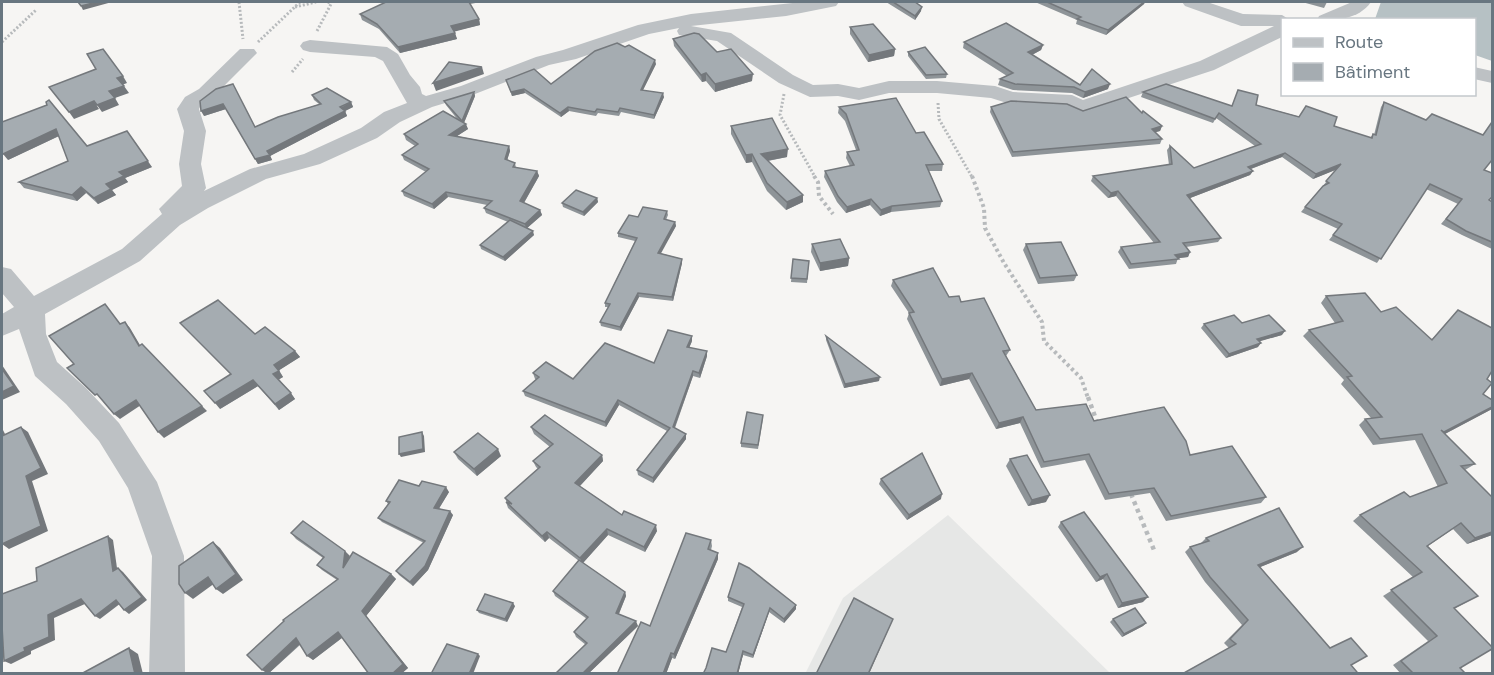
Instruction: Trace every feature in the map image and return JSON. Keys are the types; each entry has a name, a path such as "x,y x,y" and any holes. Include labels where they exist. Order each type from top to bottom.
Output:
{"street":[{"path":"2,326 131,255 172,219 201,202 258,174 312,159 369,133 392,117 425,102 468,90 543,61 569,55 645,29 691,20 786,10 830,2"},
{"path":"1191,2 1241,20 1281,21"},
{"path":"1331,18 1356,8 1362,2"},
{"path":"607,41 658,32 709,33 724,37 786,79 810,91 838,90 859,94 889,87 937,87 995,92 1010,98 1072,101 1080,108 1126,91 1183,75 1263,41 1281,31"},
{"path":"310,46 380,51 391,58 401,78 410,87 413,98 425,102"},
{"path":"131,255 145,232 194,188 190,164 195,131 188,109 192,101 206,93 245,55"},
{"path":"1476,73 1492,77"},
{"path":"2,276 32,311 33,334 45,368 110,432 142,482 168,556 167,674"}],"path":[{"path":"239,2 245,55"},
{"path":"245,55 300,2"},
{"path":"294,7 316,2"},
{"path":"2,42 36,10"},
{"path":"786,79 780,115 818,182 819,196 833,214"},
{"path":"937,87 939,119 972,176 984,208 985,228 1004,263 1042,322 1044,341 1081,378 1102,434"},
{"path":"1130,490 1154,550"}],"shaded area":[{"path":"1381,2 1492,2 1492,61 1476,55 1476,18 1375,18"},
{"path":"948,515 1110,673 805,674 843,598"}],"building":[{"path":"78,2 97,2 81,6"},
{"path":"386,2 469,2 479,19 451,26 455,33 398,47 377,24 360,14"},
{"path":"893,2 915,2 922,7 915,16"},
{"path":"1047,2 1144,2 1108,30 1077,19 1081,17"},
{"path":"1006,23 1043,45 1028,52 1080,85 1092,69 1110,84 1085,92 1074,87 1015,84 1000,79 1013,73 964,42"},
{"path":"873,24 895,49 869,55 850,27"},
{"path":"694,33 699,34 717,52 731,49 753,74 715,84 706,73 701,75 673,39"},
{"path":"617,43 625,47 629,45 655,60 641,90 663,93 654,115 620,108 618,112 597,109 595,112 568,107 560,113 524,89 511,92 506,80 534,69 551,84 595,51"},
{"path":"925,47 947,74 926,75 908,52"},
{"path":"103,49 123,76 117,78 124,86 109,91 115,98 97,105 94,101 69,112 49,87 96,69 87,54"},
{"path":"449,62 482,67 433,83"},
{"path":"233,84 255,127 278,117 321,104 312,95 327,88 351,102 340,107 345,111 267,151 270,155 255,159 223,104 201,111 200,101 216,89"},
{"path":"1166,84 1232,106 1238,90 1258,95 1256,105 1299,117 1306,106 1337,117 1334,126 1372,138 1373,134 1376,135 1384,102 1426,120 1432,114 1483,135 1492,122 1492,160 1484,170 1492,173 1492,197 1489,200 1492,202 1492,242 1446,219 1462,199 1430,184 1381,259 1333,235 1342,224 1305,207 1323,186 1329,183 1326,181 1341,164 1316,174 1285,153 1248,167 1253,171 1187,195 1221,238 1183,243 1190,252 1175,255 1179,259 1131,264 1121,247 1160,242 1118,191 1111,193 1093,176 1172,164 1170,146 1194,168 1261,144 1219,113 1215,119 1143,92"},
{"path":"474,92 462,121 444,101"},
{"path":"1126,97 1142,113 1143,111 1162,126 1152,129 1162,139 1013,152 991,107 1011,101 1067,104 1083,111"},
{"path":"896,98 916,133 924,132 943,164 926,165 942,201 892,206 881,210 871,199 847,207 838,196 825,171 854,165 847,152 859,150 846,114 839,107"},
{"path":"49,100 87,146 127,131 148,161 119,172 124,176 106,184 111,189 94,198 81,187 72,195 19,182 68,161 56,129 2,153 2,122 47,105 46,102"},
{"path":"443,111 466,124 449,135 509,146 505,159 515,163 513,167 537,171 520,201 540,210 525,224 484,208 492,201 446,192 432,204 402,191 429,169 402,155 418,144 404,134"},
{"path":"772,118 788,149 761,154 803,195 787,202 767,183 752,154 746,155 731,126"},
{"path":"576,190 597,198 583,212 562,203"},
{"path":"643,207 667,211 664,219 675,222 658,253 682,259 672,297 638,293 620,327 600,322 610,304 605,303 637,238 618,233 629,215 638,217"},
{"path":"510,220 533,231 503,257 480,245"},
{"path":"840,239 849,258 820,263 812,244"},
{"path":"1061,242 1077,275 1040,278 1026,244"},
{"path":"793,259 809,261 807,279 791,278"},
{"path":"933,268 949,297 959,296 961,302 984,298 1010,350 1003,351 1036,410 1086,404 1094,421 1164,407 1186,441 1190,455 1232,446 1266,497 1171,516 1154,488 1109,494 1089,454 1044,462 1023,417 999,423 972,373 942,379 909,313 914,312 893,280"},
{"path":"1365,293 1381,312 1396,307 1432,340 1458,310 1492,328 1492,371 1487,379 1492,383 1483,394 1492,400 1492,407 1444,432 1441,430 1475,464 1461,466 1492,497 1492,532 1475,538 1461,523 1427,546 1478,596 1454,608 1492,649 1460,668 1466,674 1414,674 1401,661 1437,636 1391,590 1422,572 1360,515 1404,492 1410,497 1447,483 1422,434 1380,439 1365,419 1382,417 1347,377 1352,376 1309,330 1343,321 1326,296"},
{"path":"218,300 255,334 265,327 295,351 274,365 279,371 273,374 291,393 275,404 253,380 215,403 204,391 231,374 180,323"},
{"path":"105,304 120,324 125,322 139,346 142,344 202,406 158,432 136,400 114,414 97,394 95,395 67,368 74,364 49,336"},
{"path":"1234,315 1242,323 1269,315 1285,331 1257,339 1261,343 1229,354 1204,324"},
{"path":"668,330 692,336 687,347 707,351 699,373 693,371 673,427 686,434 653,478 637,470 670,428 618,400 605,422 523,391 539,377 533,373 546,362 573,379 605,343 654,363"},
{"path":"826,336 880,377 845,384"},
{"path":"2,369 14,386 2,392"},
{"path":"747,412 763,415 758,445 741,443"},
{"path":"545,415 602,455 575,483 622,515 624,511 656,525 644,547 607,529 580,558 547,532 542,536 506,502 512,504 505,498 540,467 533,461 553,444 531,427"},
{"path":"21,427 41,468 26,476 41,526 2,544 2,436"},
{"path":"422,432 423,449 399,454 399,437"},
{"path":"478,433 498,449 474,469 454,452"},
{"path":"922,453 942,494 909,515 881,479"},
{"path":"1027,455 1050,495 1032,500 1010,459"},
{"path":"399,480 419,486 422,481 446,487 434,508 450,511 425,566 410,582 396,571 425,541 378,518 390,502 386,501"},
{"path":"1279,508 1303,547 1258,565 1330,648 1351,638 1367,656 1351,665 1357,672 1354,674 1182,674 1236,644 1230,639 1248,620 1210,577 1190,547 1209,541 1206,538"},
{"path":"1084,512 1148,597 1122,603 1107,574 1100,577 1061,522"},
{"path":"303,521 345,551 343,568 353,552 391,574 362,611 403,664 392,674 369,674 338,632 307,656 296,638 262,670 247,655 283,620 338,579 317,565 324,557 291,533"},
{"path":"686,533 711,540 708,549 718,553 674,654 671,653 663,674 617,674 641,622 650,626"},
{"path":"108,536 113,571 118,568 142,597 124,610 116,600 95,616 81,599 48,615 49,637 24,648 25,651 4,661 2,594 37,581 36,568"},
{"path":"213,542 236,574 216,589 208,577 185,593 179,584 179,566"},
{"path":"579,560 625,592 616,613 636,621 582,674 555,674 587,643 574,632 588,617 553,591"},
{"path":"739,563 749,568 796,605 784,619 770,608 753,655 743,651 737,674 703,674 712,648 726,652 744,604 728,597"},
{"path":"485,594 513,603 505,619 477,610"},
{"path":"854,598 893,619 868,674 816,674"},
{"path":"1135,608 1146,623 1124,634 1113,619"},
{"path":"447,644 478,654 469,674 431,674"},
{"path":"129,648 135,674 81,674"}]}
